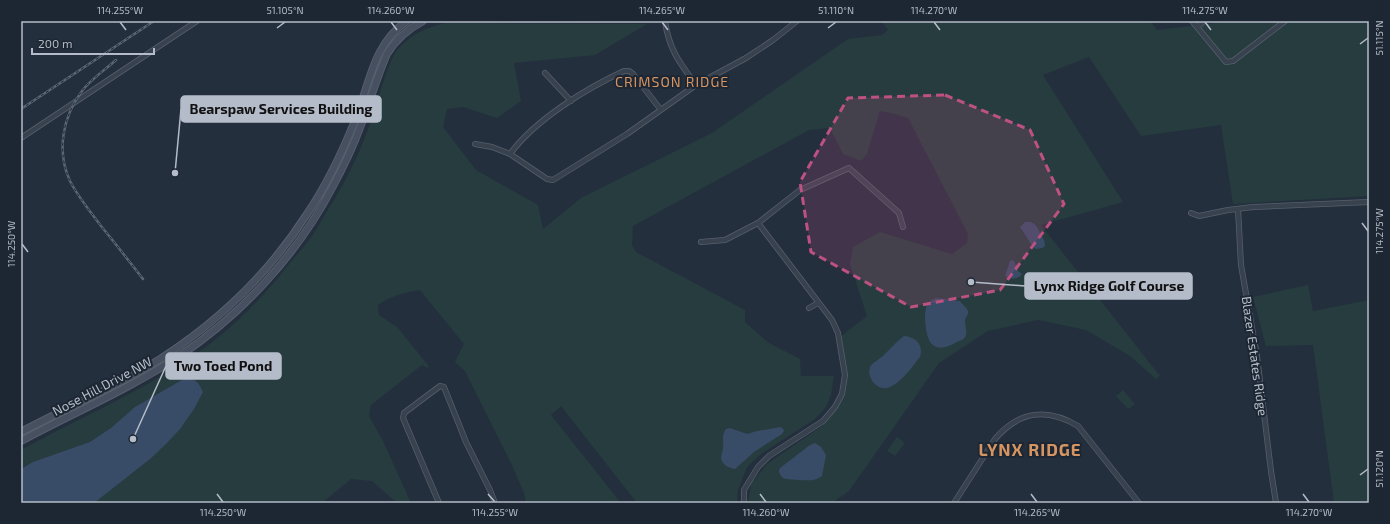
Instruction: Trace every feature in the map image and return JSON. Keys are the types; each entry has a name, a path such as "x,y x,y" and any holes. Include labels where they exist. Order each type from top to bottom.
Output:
{"street":[{"path":"21,138 197,21"},
{"name":"Nose Hill Drive NW","path":"21,432 123,380 162,358 201,330 249,287 288,241 319,196 337,163 355,122 378,55 391,35 407,21"},
{"name":"Nose Hill Drive NW","path":"21,442 136,382 179,356 219,326 259,288 299,240 331,190 356,140 387,54 406,31 423,21"},
{"path":"665,21 671,48 696,85"},
{"path":"475,144 492,147 510,154 547,179 553,180 621,138 696,85 746,58 773,40 797,21"},
{"path":"1192,21 1226,62 1233,62 1284,21"},
{"path":"1197,26 1204,21"},
{"path":"510,154 519,142 533,129 571,101 627,71 633,74 661,110"},
{"path":"545,73 571,101"},
{"path":"701,242 725,240 758,223 800,190 850,168 899,213 903,227"},
{"path":"1190,213 1199,216 1238,209 1278,205 1369,202"},
{"name":"Blazer Estates Ridge","path":"1238,209 1241,265 1257,356 1276,503"},
{"path":"744,503 744,490 758,467 768,456 823,421 835,407 842,394 845,375 838,333 832,320 758,223"},
{"path":"809,308 818,302"},
{"path":"439,503 403,418 404,414 440,386 444,387 466,442 495,503"},
{"path":"954,503 995,439 1003,430 1013,422 1027,415 1042,414 1053,415 1066,419 1078,426 1139,503"}],"highlighted area":[{"path":"945,95 1030,130 1064,204 1000,290 911,307 811,252 800,182 848,98"}],"green space":[{"path":"881,21 1150,21 1157,30 1231,21 1369,21 1369,196 1233,204 1221,125 1141,136 1089,57 1043,75 1123,202 1041,225 1160,376 1156,379 1130,356 1086,330 1038,320 988,331 939,363 849,491 832,503 748,503 751,484 767,464 822,426 834,411 842,396 845,374 840,337 867,316 850,264 853,247 880,232 952,254 967,243 968,234 908,118 880,111 867,154 861,161 843,154 830,128 809,130 633,226 632,245 636,252 745,310 745,322 769,343 800,359 801,376 834,376 831,395 826,407 815,419 761,454 747,467 738,490 737,503 637,503 561,406 551,415 621,503 526,503 524,493 511,463 465,371 455,362 464,344 420,290 398,295 378,305 379,315 397,327 428,365 428,368 422,365 371,405 369,416 383,441 411,503 397,503 372,481 351,479 322,503 21,503 21,450 124,397 174,368 198,352 241,318 277,279 312,236 353,165 370,123 385,76 394,55 410,38 424,30 446,23 647,24 595,55 514,63 521,101 497,118 463,107 447,109 443,127 476,170 538,205 543,229 581,198 712,133 848,39 882,35 888,30 948,106"},
{"path":"1308,285 1313,311 1369,300 1369,503 1334,503 1313,345 1266,346 1253,297"},
{"path":"1123,390 1135,404 1128,409 1116,396"},
{"path":"897,437 905,443 895,456 887,451"}],"water":[{"path":"1025,222 1031,222 1036,226 1044,239 1045,246 1036,249 1033,247 1020,227"},
{"path":"1010,261 1014,261 1018,271 1022,274 1016,278 1009,278 1005,276"},
{"path":"936,298 960,301 968,312 965,320 966,335 964,338 941,348 932,344 929,339 925,317 925,311 930,301"},
{"path":"904,336 912,338 918,342 921,349 920,357 905,375 893,386 886,388 879,387 871,379 869,369"},
{"path":"188,378 198,383 203,392 194,409 180,429 150,459 94,503 21,503 21,469 33,462 90,442 111,428 135,407"},
{"path":"781,427 784,431 782,434 754,452 735,469 728,467 723,463 721,457 723,449 723,436 726,429 730,428 747,434"},
{"path":"815,443 821,447 826,455 822,476 813,480 783,478 779,471 780,468 810,445"}],"railway":[{"path":"21,109 154,21"},
{"path":"116,60 90,82 75,101 66,123 63,158 70,181 84,204 143,279"}],"place":[{"name":"Bearspaw Services Building","path":"175,173"},
{"name":"Lynx Ridge Golf Course","path":"971,282"},
{"name":"Two Toed Pond","path":"133,439"}],"district":[{"name":"CRIMSON RIDGE","path":"672,81"},
{"name":"LYNX RIDGE","path":"1030,449"}]}
